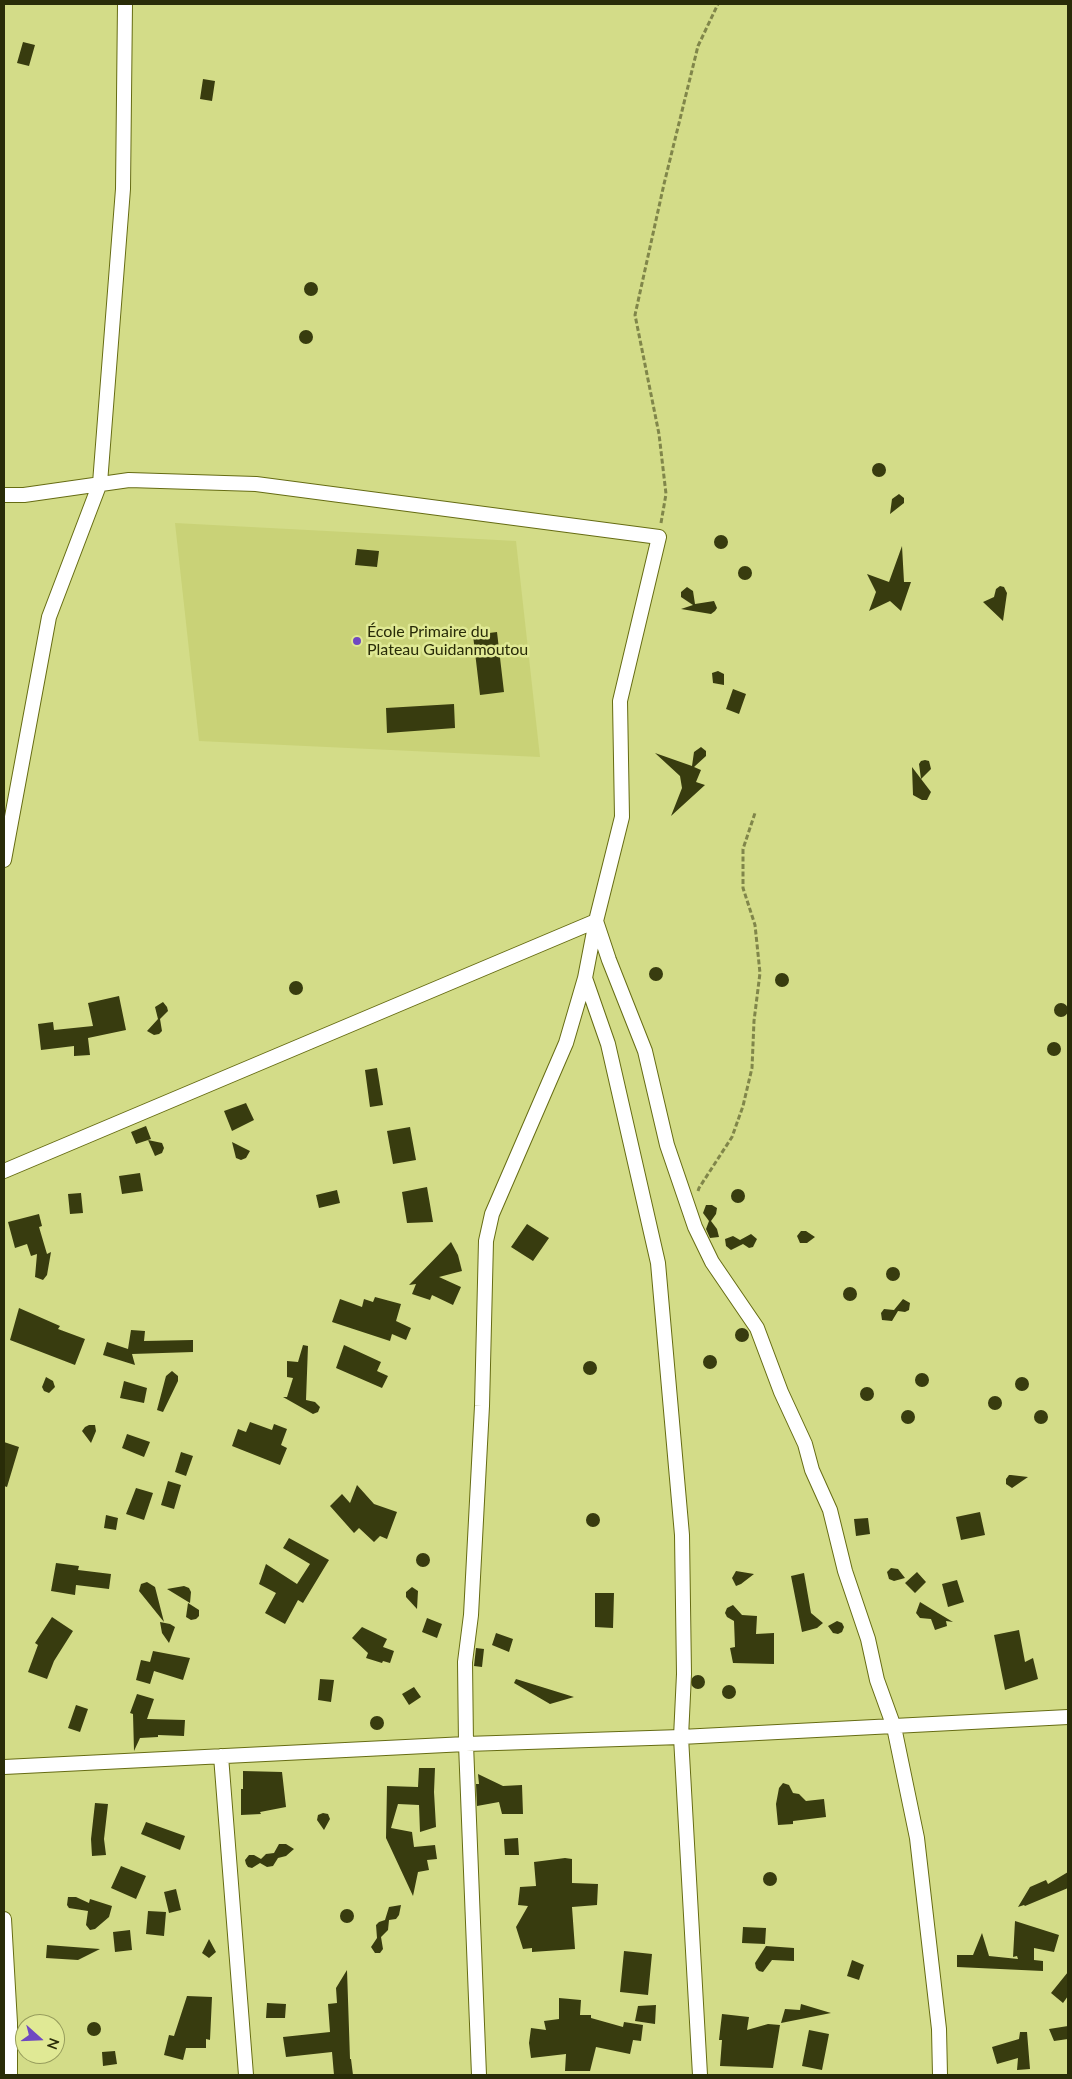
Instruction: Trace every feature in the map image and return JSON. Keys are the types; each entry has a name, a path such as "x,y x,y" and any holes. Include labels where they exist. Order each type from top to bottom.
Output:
{"street":[{"path":"4,860 49,617 100,483 123,189 125,4"},
{"path":"4,495 24,495 129,480 256,484 659,536 620,701 622,816 596,921 585,978 566,1043 492,1214 486,1242 481,1436 471,1615 465,1662 466,1744 479,2075"},
{"path":"4,1171 596,921"},
{"path":"596,921 644,1052 666,1146 695,1227 712,1262 756,1328 781,1392 805,1444 812,1470 830,1510 845,1571 868,1639 877,1680 894,1727 918,1838 939,2029 940,2075"},
{"path":"585,978 608,1044 658,1263 682,1535 684,1674 681,1737 700,2075"},
{"path":"4,1767 466,1744 681,1737 894,1727 1068,1717"},
{"path":"222,1756 246,2075"},
{"path":"4,1919 10,2023 10,2075"}],"path":[{"path":"659,536 666,494 659,434 635,315 664,184 698,46 718,4"},
{"path":"698,1198 699,1188 732,1137 743,1106 752,1068 754,1021 760,973 755,925 742,888 743,849 755,813"}],"shaded area":[{"name":"École Primaire du Plateau Guidanmoutou","path":"175,523 516,541 540,757 199,741"}],"building":[{"path":"23,42 35,45 29,66 17,63"},
{"path":"203,79 215,81 212,101 200,99"},
{"path":"311,282 316,284 318,289 316,294 311,296 306,294 304,289 306,284"},
{"path":"306,330 311,332 313,337 311,342 306,344 301,342 299,337 301,332"},
{"path":"879,463 884,465 886,470 884,475 879,477 874,475 872,470 874,465"},
{"path":"899,494 904,498 904,503 890,514 892,499"},
{"path":"721,535 726,537 728,542 726,547 721,549 716,547 714,542 716,537"},
{"path":"902,546 904,582 911,582 901,611 890,601 869,611 876,592 867,574 889,582"},
{"path":"357,549 379,551 377,567 355,565"},
{"path":"745,566 750,568 752,573 750,578 745,580 740,578 738,573 740,568"},
{"path":"1000,586 1004,587 1007,593 1003,621 983,602 994,597 996,589"},
{"path":"687,587 693,591 695,604 714,601 717,608 715,611 711,614 681,609 693,605 681,597 681,592"},
{"path":"497,632 504,692 480,695 473,635"},
{"path":"718,671 724,674 724,685 713,683 712,673"},
{"path":"733,689 746,694 739,714 726,709"},
{"path":"454,704 455,728 387,733 386,708"},
{"path":"701,747 706,751 706,756 694,767 701,770 696,782 705,785 671,816 682,788 680,776 655,753 692,766 694,752"},
{"path":"925,760 929,761 931,769 921,779 919,764"},
{"path":"912,767 931,792 927,800 922,800 913,795"},
{"path":"656,967 661,969 663,974 661,979 656,981 651,979 649,974 651,969"},
{"path":"782,973 787,975 789,980 787,985 782,987 777,985 775,980 777,975"},
{"path":"296,981 301,983 303,988 301,993 296,995 291,993 289,988 291,983"},
{"path":"119,996 126,1030 88,1038 90,1055 74,1056 74,1046 41,1050 38,1024 53,1022 54,1030 93,1026 88,1003"},
{"path":"163,1002 168,1011 160,1019 162,1031 154,1035 147,1031 158,1019 155,1007"},
{"path":"1061,1003 1066,1005 1068,1010 1066,1015 1061,1017 1056,1015 1054,1010 1056,1005"},
{"path":"1054,1042 1059,1044 1061,1049 1059,1054 1054,1056 1049,1054 1047,1049 1049,1044"},
{"path":"377,1068 383,1105 370,1107 365,1070"},
{"path":"246,1103 254,1120 232,1131 224,1111"},
{"path":"146,1126 151,1139 136,1144 131,1132"},
{"path":"410,1127 416,1160 393,1164 387,1131"},
{"path":"148,1140 162,1143 164,1148 162,1153 155,1156"},
{"path":"232,1142 250,1151 246,1158 241,1160 236,1158"},
{"path":"140,1173 143,1191 122,1194 119,1176"},
{"path":"427,1187 433,1222 407,1223 402,1192"},
{"path":"738,1189 743,1191 745,1196 743,1201 738,1203 733,1201 731,1196 733,1191"},
{"path":"337,1190 340,1203 319,1208 316,1195"},
{"path":"81,1193 83,1213 70,1214 68,1194"},
{"path":"706,1205 712,1205 717,1208 716,1214 711,1221 717,1229 719,1237 710,1238 706,1229 709,1221 703,1213"},
{"path":"39,1214 42,1226 39,1227 47,1254 51,1252 47,1275 43,1280 35,1277 37,1254 31,1256 27,1244 15,1248 8,1222"},
{"path":"527,1224 549,1238 533,1261 511,1247"},
{"path":"801,1231 806,1231 815,1237 807,1243 800,1243 797,1236"},
{"path":"751,1234 757,1239 753,1247 749,1248 743,1244 731,1250 726,1246 725,1239 733,1236 740,1240"},
{"path":"451,1242 458,1255 462,1271 439,1277 461,1287 453,1305 432,1295 430,1300 412,1294 416,1284 409,1285"},
{"path":"893,1267 898,1269 900,1274 898,1279 893,1281 888,1279 886,1274 888,1269"},
{"path":"850,1287 855,1289 857,1294 855,1299 850,1301 845,1299 843,1294 845,1289"},
{"path":"375,1297 401,1304 396,1321 411,1328 406,1340 392,1334 390,1341 332,1322 340,1299 362,1307 364,1299 373,1302"},
{"path":"903,1299 910,1303 909,1310 905,1312 898,1311 892,1321 882,1320 881,1313 884,1309 894,1310"},
{"path":"19,1308 60,1326 58,1329 85,1339 75,1365 10,1340"},
{"path":"742,1328 747,1330 749,1335 747,1340 742,1342 737,1340 735,1335 737,1330"},
{"path":"131,1330 145,1331 144,1341 193,1340 193,1352 132,1354 135,1365 103,1355 107,1342 128,1349"},
{"path":"303,1345 308,1346 306,1400 315,1402 320,1407 318,1412 313,1414 283,1397 287,1397 293,1378 287,1377 287,1361 298,1362"},
{"path":"344,1345 381,1362 377,1371 388,1376 382,1388 336,1368"},
{"path":"710,1355 715,1357 717,1362 715,1367 710,1369 705,1367 703,1362 705,1357"},
{"path":"590,1361 595,1363 597,1368 595,1373 590,1375 585,1373 583,1368 585,1363"},
{"path":"172,1371 178,1376 178,1381 163,1412 157,1410 166,1376"},
{"path":"922,1373 927,1375 929,1380 927,1385 922,1387 917,1385 915,1380 917,1375"},
{"path":"46,1377 53,1381 55,1387 49,1393 44,1391 42,1387"},
{"path":"1022,1377 1027,1379 1029,1384 1027,1389 1022,1391 1017,1389 1015,1384 1017,1379"},
{"path":"124,1381 147,1388 144,1403 120,1398"},
{"path":"867,1387 872,1389 874,1394 872,1399 867,1401 862,1399 860,1394 862,1389"},
{"path":"995,1396 1000,1398 1002,1403 1000,1408 995,1410 990,1408 988,1403 990,1398"},
{"path":"908,1410 913,1412 915,1417 913,1422 908,1424 903,1422 901,1417 903,1412"},
{"path":"1041,1410 1046,1412 1048,1417 1046,1422 1041,1424 1036,1422 1034,1417 1036,1412"},
{"path":"250,1422 272,1430 274,1424 287,1429 281,1445 287,1448 280,1465 232,1446 238,1429 246,1432"},
{"path":"89,1425 95,1425 96,1431 91,1443 82,1431"},
{"path":"127,1434 150,1442 144,1457 122,1448"},
{"path":"4,1442 19,1447 7,1487 4,1486"},
{"path":"181,1452 193,1456 186,1476 175,1472"},
{"path":"1009,1475 1028,1477 1012,1488 1006,1484 1006,1479"},
{"path":"168,1481 181,1485 174,1509 161,1505"},
{"path":"357,1485 374,1504 397,1512 387,1539 380,1536 374,1542 359,1528 354,1533 330,1506 342,1494 350,1503"},
{"path":"136,1488 153,1493 144,1520 126,1514"},
{"path":"980,1512 985,1535 961,1540 956,1517"},
{"path":"593,1513 598,1515 600,1520 598,1525 593,1527 588,1525 586,1520 588,1515"},
{"path":"106,1515 118,1518 116,1530 104,1528"},
{"path":"868,1518 870,1534 856,1536 854,1519"},
{"path":"289,1538 329,1560 303,1603 298,1600 285,1624 265,1613 276,1593 259,1584 266,1564 297,1584 310,1564 283,1548"},
{"path":"423,1553 428,1555 430,1560 428,1565 423,1567 418,1565 416,1560 418,1555"},
{"path":"56,1563 79,1566 78,1570 111,1574 109,1589 76,1585 75,1595 51,1591"},
{"path":"891,1568 898,1569 905,1578 894,1581 889,1579 887,1572"},
{"path":"736,1571 754,1574 736,1586 732,1578"},
{"path":"917,1572 926,1582 915,1593 905,1583"},
{"path":"804,1573 811,1613 823,1623 817,1628 802,1632 791,1576"},
{"path":"957,1580 964,1602 948,1607 942,1584"},
{"path":"147,1582 155,1587 164,1622 139,1591 141,1584"},
{"path":"184,1586 189,1588 191,1592 190,1603 167,1589"},
{"path":"412,1587 418,1591 417,1609 406,1597 406,1592"},
{"path":"595,1593 614,1593 613,1628 595,1627"},
{"path":"920,1602 953,1622 946,1621 947,1626 935,1630 931,1619 920,1618 916,1613"},
{"path":"188,1603 199,1610 199,1616 196,1619 191,1620 186,1617"},
{"path":"733,1605 742,1615 757,1616 756,1634 774,1633 774,1664 733,1663 730,1648 735,1647 734,1621 727,1617 725,1613 727,1608"},
{"path":"52,1617 73,1631 54,1661 47,1679 28,1672 38,1645 35,1643"},
{"path":"427,1618 442,1624 437,1638 422,1632"},
{"path":"837,1621 842,1623 844,1627 842,1632 838,1634 833,1633 828,1626"},
{"path":"160,1622 175,1627 169,1643 162,1633"},
{"path":"362,1627 387,1639 383,1647 394,1651 390,1663 383,1661 382,1663 366,1658 368,1653 352,1638"},
{"path":"1019,1630 1025,1662 1033,1658 1038,1679 1005,1690 994,1635"},
{"path":"496,1633 513,1639 509,1652 492,1645"},
{"path":"476,1648 484,1649 482,1667 474,1666"},
{"path":"153,1651 190,1658 183,1680 154,1671 150,1684 136,1680 141,1660 150,1662"},
{"path":"698,1675 703,1677 705,1682 703,1687 698,1689 693,1687 691,1682 693,1677"},
{"path":"320,1679 334,1680 331,1702 318,1700"},
{"path":"516,1679 574,1697 550,1704 514,1683"},
{"path":"729,1685 734,1687 736,1692 734,1697 729,1699 724,1697 722,1692 724,1687"},
{"path":"414,1687 421,1697 409,1705 402,1694"},
{"path":"137,1694 154,1699 147,1719 185,1720 184,1736 158,1735 158,1737 140,1738 134,1751 133,1714 130,1713"},
{"path":"76,1705 88,1709 80,1732 68,1728"},
{"path":"377,1716 382,1718 384,1723 382,1728 377,1730 372,1728 370,1723 372,1718"},
{"path":"419,1768 435,1768 436,1827 420,1832 419,1805 398,1804 391,1828 412,1832 414,1847 435,1845 437,1859 427,1860 429,1870 418,1872 413,1896 386,1838 387,1786 418,1787"},
{"path":"243,1771 282,1772 286,1807 260,1812 261,1814 241,1815"},
{"path":"478,1774 503,1786 522,1785 523,1814 502,1814 499,1802 477,1806 476,1784 479,1784"},
{"path":"783,1783 789,1785 793,1793 799,1794 806,1801 824,1799 826,1817 778,1825 776,1804 779,1788"},
{"path":"95,1803 108,1804 104,1839 106,1855 92,1856 91,1839"},
{"path":"328,1814 330,1819 324,1830 317,1820 318,1815"},
{"path":"146,1822 185,1836 180,1850 141,1834"},
{"path":"518,1838 519,1855 505,1855 504,1839"},
{"path":"279,1844 286,1844 294,1849 286,1856 278,1858 273,1866 267,1867 260,1863 252,1868 248,1867 245,1860 249,1855 254,1855 261,1859 266,1854 274,1853"},
{"path":"565,1858 572,1859 572,1883 598,1884 597,1905 572,1907 575,1949 532,1952 532,1948 523,1949 516,1927 528,1906 518,1905 520,1887 536,1886 534,1862"},
{"path":"121,1866 146,1876 136,1899 111,1888"},
{"path":"770,1872 775,1874 777,1879 775,1884 770,1886 765,1884 763,1879 765,1874"},
{"path":"1068,1872 1068,1888 1025,1906 1018,1907 1030,1887 1046,1880 1048,1884"},
{"path":"176,1889 181,1910 169,1913 164,1892"},
{"path":"68,1897 76,1897 89,1903 90,1899 112,1906 109,1917 95,1929 90,1930 86,1925 88,1911 69,1908 67,1905"},
{"path":"401,1905 399,1915 396,1919 389,1920 388,1930 381,1937 383,1949 380,1953 375,1953 371,1947 377,1938 376,1925 385,1920 389,1907"},
{"path":"347,1909 352,1911 354,1916 352,1921 347,1923 342,1921 340,1916 342,1911"},
{"path":"148,1911 166,1912 164,1936 146,1934"},
{"path":"1015,1921 1059,1935 1054,1952 1034,1948 1034,1960 1043,1961 1043,1971 957,1967 957,1955 973,1955 982,1933 989,1956 1018,1959 1017,1956 1013,1957"},
{"path":"743,1927 766,1928 765,1944 742,1943"},
{"path":"130,1930 132,1950 115,1952 113,1932"},
{"path":"209,1939 216,1952 209,1958 202,1953"},
{"path":"47,1945 100,1949 78,1960 46,1958"},
{"path":"766,1946 794,1948 794,1961 772,1960 763,1972 759,1971 755,1963"},
{"path":"624,1951 652,1954 648,1995 620,1992"},
{"path":"852,1960 864,1965 859,1980 847,1976"},
{"path":"347,1970 350,2059 353,2075 334,2075 332,2052 286,2057 283,2037 330,2032 328,2004 337,2003 336,1988"},
{"path":"1068,1972 1068,1996 1063,2003 1051,1993"},
{"path":"187,1996 212,1997 210,2040 206,2039 206,2048 186,2048 183,2060 164,2055 169,2035 174,2036"},
{"path":"559,1998 581,2000 580,2015 591,2015 591,2018 623,2027 624,2022 643,2025 641,2041 633,2040 630,2054 596,2047 590,2071 565,2071 566,2054 531,2058 529,2043 531,2028 546,2030 544,2021 559,2019"},
{"path":"267,2003 286,2004 285,2018 266,2018"},
{"path":"801,2004 831,2013 781,2023 785,2009 800,2010"},
{"path":"656,2005 655,2024 635,2021 638,2006"},
{"path":"722,2014 749,2017 747,2030 768,2024 780,2025 773,2068 720,2066 722,2040 719,2040"},
{"path":"94,2022 99,2024 101,2029 99,2034 94,2036 89,2034 87,2029 89,2024"},
{"path":"1068,2026 1068,2039 1054,2041 1049,2029"},
{"path":"809,2030 829,2034 822,2070 802,2066"},
{"path":"1020,2032 1027,2032 1030,2069 1017,2070 1018,2058 997,2064 992,2047 1019,2039"},
{"path":"115,2051 117,2064 103,2066 102,2052"}],"place":[{"name":"École Primaire du Plateau Guidanmoutou","path":"357,641"}]}
